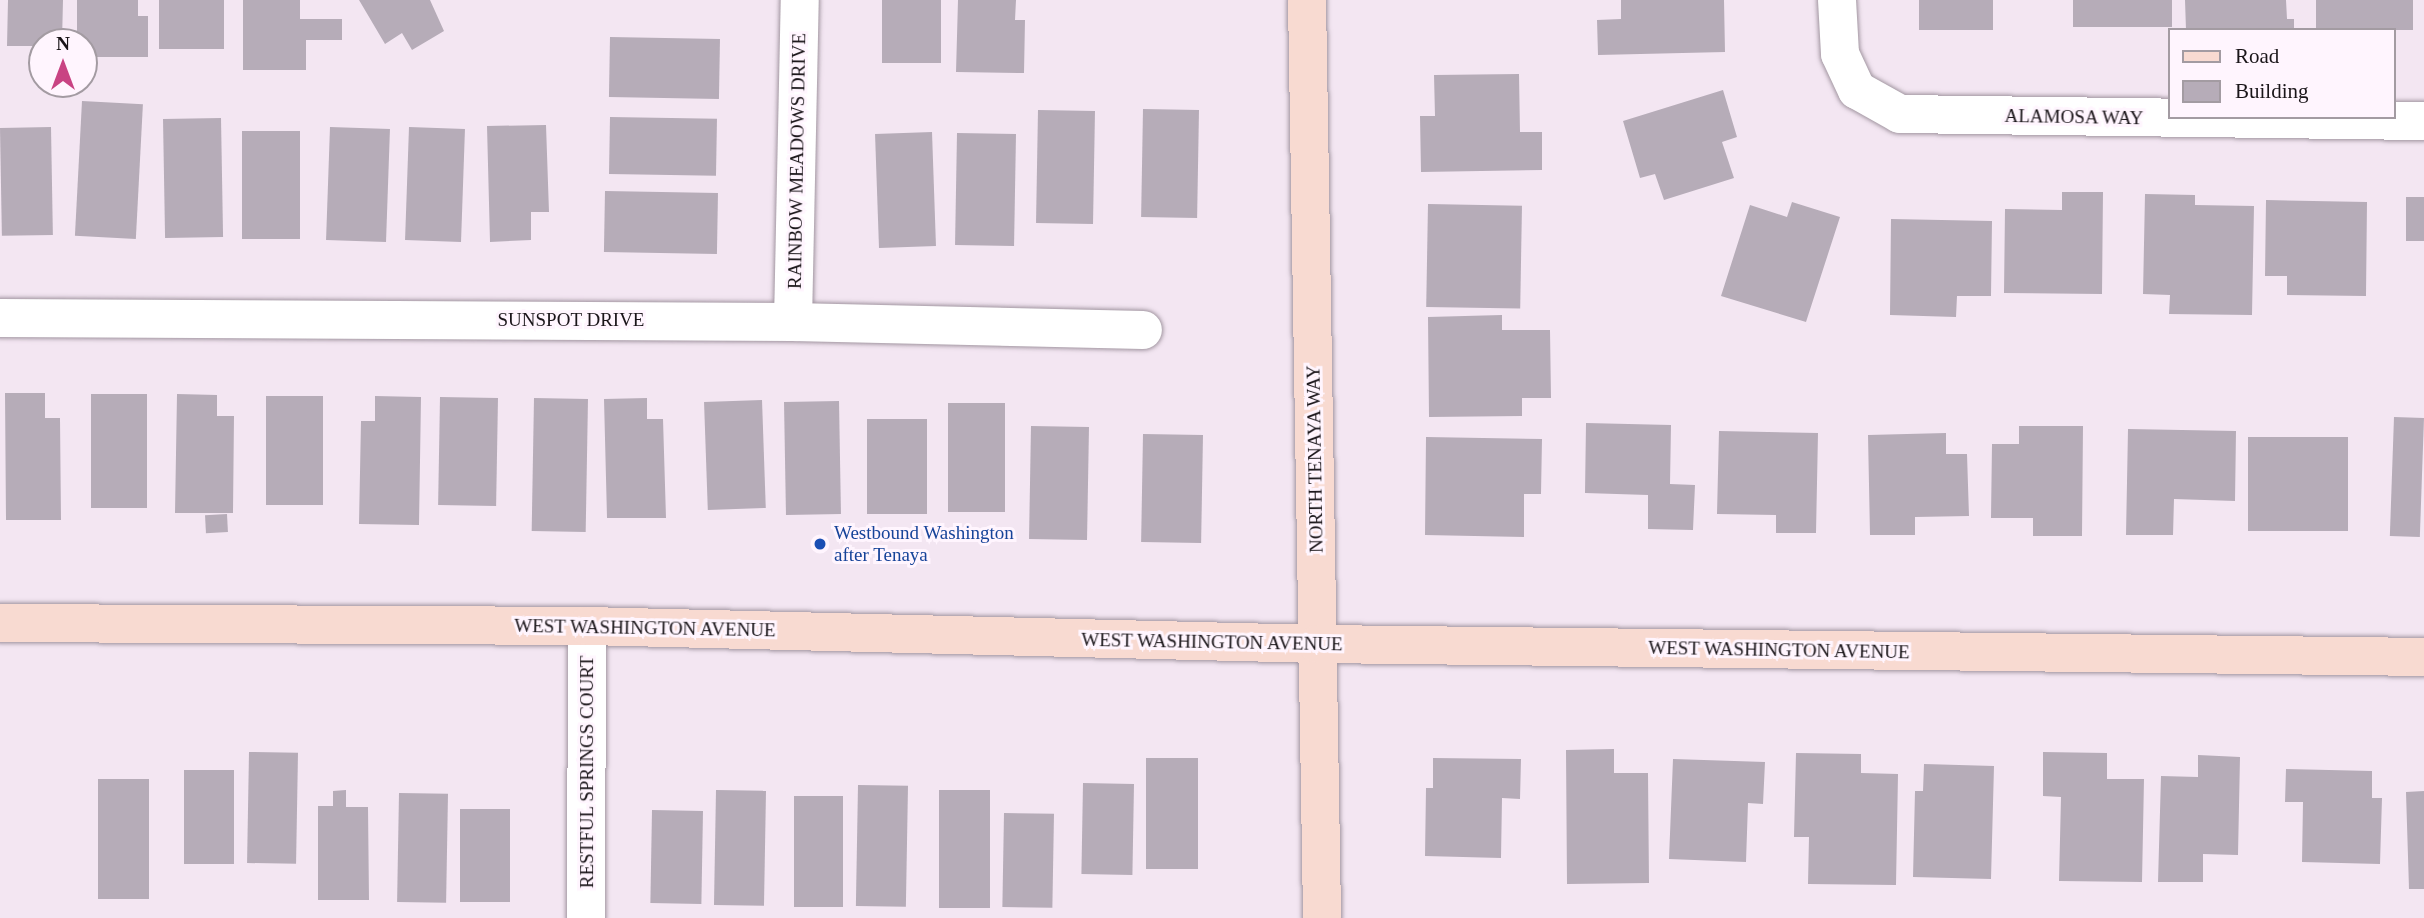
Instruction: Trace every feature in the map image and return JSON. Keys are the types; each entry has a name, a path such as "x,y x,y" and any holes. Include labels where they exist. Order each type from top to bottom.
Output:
{"main road":[{"name":"NORTH TENAYA WAY","path":"1307,0 1322,918"},
{"name":"WEST WASHINGTON AVENUE","path":"0,622 587,626 1318,645 2424,657"}],"street":[{"name":"RAINBOW MEADOWS DRIVE","path":"793,321 800,0"},
{"name":"ALAMOSA WAY","path":"1837,0 1840,54 1857,90 1900,114 2168,118"},
{"name":"ALAMOSA WAY","path":"2274,119 2424,121"},
{"name":"SUNSPOT DRIVE","path":"0,318 793,321 1143,330"},
{"name":"RESTFUL SPRINGS COURT","path":"586,918 587,626"}],"building":[{"path":"8,0 63,0 62,28 28,28 28,46 7,46"},
{"path":"77,0 138,0 138,16 148,16 148,57 98,57 98,28 77,28"},
{"path":"159,0 224,0 224,49 159,49"},
{"path":"243,0 300,0 300,19 342,19 342,40 306,40 306,70 243,70"},
{"path":"359,0 430,0 444,31 412,50 402,33 385,44"},
{"path":"882,0 941,0 941,63 882,63"},
{"path":"958,0 1016,0 1015,20 1025,20 1024,73 956,72"},
{"path":"1621,0 1724,0 1725,52 1598,55 1597,20 1621,19"},
{"path":"1919,0 1993,0 1993,30 1919,30"},
{"path":"2073,0 2172,0 2172,27 2073,27"},
{"path":"2185,0 2286,0 2287,19 2294,19 2294,28 2186,28"},
{"path":"2316,0 2413,0 2413,30 2316,28"},
{"path":"610,37 720,39 719,99 609,97"},
{"path":"1519,74 1520,132 1542,132 1542,170 1421,172 1420,116 1435,116 1434,75"},
{"path":"1723,90 1737,137 1722,142 1734,178 1664,200 1655,174 1640,178 1623,121"},
{"path":"82,101 143,104 136,239 75,236"},
{"path":"1143,109 1199,110 1197,218 1141,217"},
{"path":"1038,110 1095,111 1093,224 1036,223"},
{"path":"610,117 717,119 716,176 609,174"},
{"path":"221,118 223,237 165,238 163,119"},
{"path":"546,125 549,212 531,212 531,240 490,242 487,126"},
{"path":"51,127 53,235 2,236 0,128"},
{"path":"330,127 390,129 386,242 326,240"},
{"path":"409,127 465,129 461,242 405,240"},
{"path":"242,131 300,131 300,239 242,239"},
{"path":"932,132 936,246 879,248 875,134"},
{"path":"957,133 1016,134 1014,246 955,245"},
{"path":"605,191 718,193 717,254 604,252"},
{"path":"2062,192 2103,192 2102,294 2004,293 2005,209 2062,210"},
{"path":"2145,194 2195,195 2195,205 2254,206 2252,315 2169,314 2170,295 2143,294"},
{"path":"2406,197 2424,197 2424,241 2406,241"},
{"path":"2266,200 2367,202 2366,296 2287,295 2287,276 2265,276"},
{"path":"1792,202 1840,217 1806,322 1721,296 1750,205 1787,217"},
{"path":"1428,204 1522,206 1520,309 1426,307"},
{"path":"1891,219 1992,221 1991,296 1957,296 1956,317 1890,315"},
{"path":"1502,315 1502,330 1550,330 1551,398 1522,398 1522,416 1429,417 1428,317"},
{"path":"5,393 45,393 45,418 60,418 61,520 6,520"},
{"path":"91,394 147,394 147,508 91,508"},
{"path":"177,394 217,395 217,416 234,416 233,513 175,513"},
{"path":"266,396 323,396 323,505 266,505"},
{"path":"375,396 421,397 419,525 359,524 361,421 375,421"},
{"path":"440,397 498,398 496,506 438,505"},
{"path":"534,398 588,399 586,532 532,531"},
{"path":"647,398 647,419 663,419 666,518 607,518 604,399"},
{"path":"762,400 766,508 708,510 704,402"},
{"path":"839,401 841,514 786,515 784,402"},
{"path":"948,403 1005,403 1005,512 948,512"},
{"path":"2394,417 2424,418 2420,537 2390,536"},
{"path":"867,419 927,419 927,514 867,514"},
{"path":"1586,423 1671,425 1670,484 1695,485 1693,530 1648,529 1648,495 1585,493"},
{"path":"1031,426 1089,427 1087,540 1029,539"},
{"path":"2019,426 2083,426 2082,536 2033,536 2033,518 1991,518 1992,444 2019,444"},
{"path":"2128,429 2236,431 2235,501 2174,499 2173,535 2126,535"},
{"path":"1719,431 1818,433 1816,533 1776,533 1776,515 1717,514"},
{"path":"1946,433 1946,454 1967,454 1969,516 1915,517 1915,535 1870,535 1868,435"},
{"path":"1143,434 1203,435 1201,543 1141,542"},
{"path":"1426,437 1542,439 1541,494 1524,494 1524,537 1425,535"},
{"path":"2248,437 2348,437 2348,531 2248,531"},
{"path":"227,514 228,532 206,533 205,515"},
{"path":"1614,749 1614,773 1648,773 1649,883 1567,884 1566,750"},
{"path":"249,752 298,753 296,864 247,863"},
{"path":"2043,752 2107,753 2107,779 2144,779 2142,882 2059,881 2061,797 2043,796"},
{"path":"1796,753 1861,754 1861,773 1898,774 1896,885 1808,884 1809,837 1794,837"},
{"path":"2198,755 2240,757 2238,855 2203,854 2203,882 2158,882 2161,776 2198,777"},
{"path":"1146,758 1198,758 1198,869 1146,869"},
{"path":"1433,758 1521,759 1520,799 1502,798 1501,858 1425,856 1426,788 1433,788"},
{"path":"1673,759 1765,762 1763,804 1748,803 1746,862 1669,859"},
{"path":"1924,764 1994,766 1991,879 1913,877 1915,791 1923,791"},
{"path":"2286,769 2372,771 2372,798 2382,798 2380,864 2302,862 2303,802 2285,802"},
{"path":"184,770 234,770 234,864 184,864"},
{"path":"98,779 149,779 149,899 98,899"},
{"path":"1083,783 1134,784 1132,875 1081,874"},
{"path":"858,785 908,786 906,907 856,906"},
{"path":"346,790 346,807 368,807 369,900 318,900 318,806 333,806 333,791"},
{"path":"716,790 766,791 764,906 714,905"},
{"path":"939,790 990,790 990,908 939,908"},
{"path":"2424,791 2424,889 2409,889 2406,792"},
{"path":"399,793 448,794 446,903 397,902"},
{"path":"794,796 843,796 843,907 794,907"},
{"path":"460,809 510,809 510,902 460,902"},
{"path":"652,810 703,811 701,904 650,903"},
{"path":"1004,813 1054,814 1052,908 1002,907"}],"place":[{"name":"Westbound Washington after Tenaya","path":"820,544"}]}
